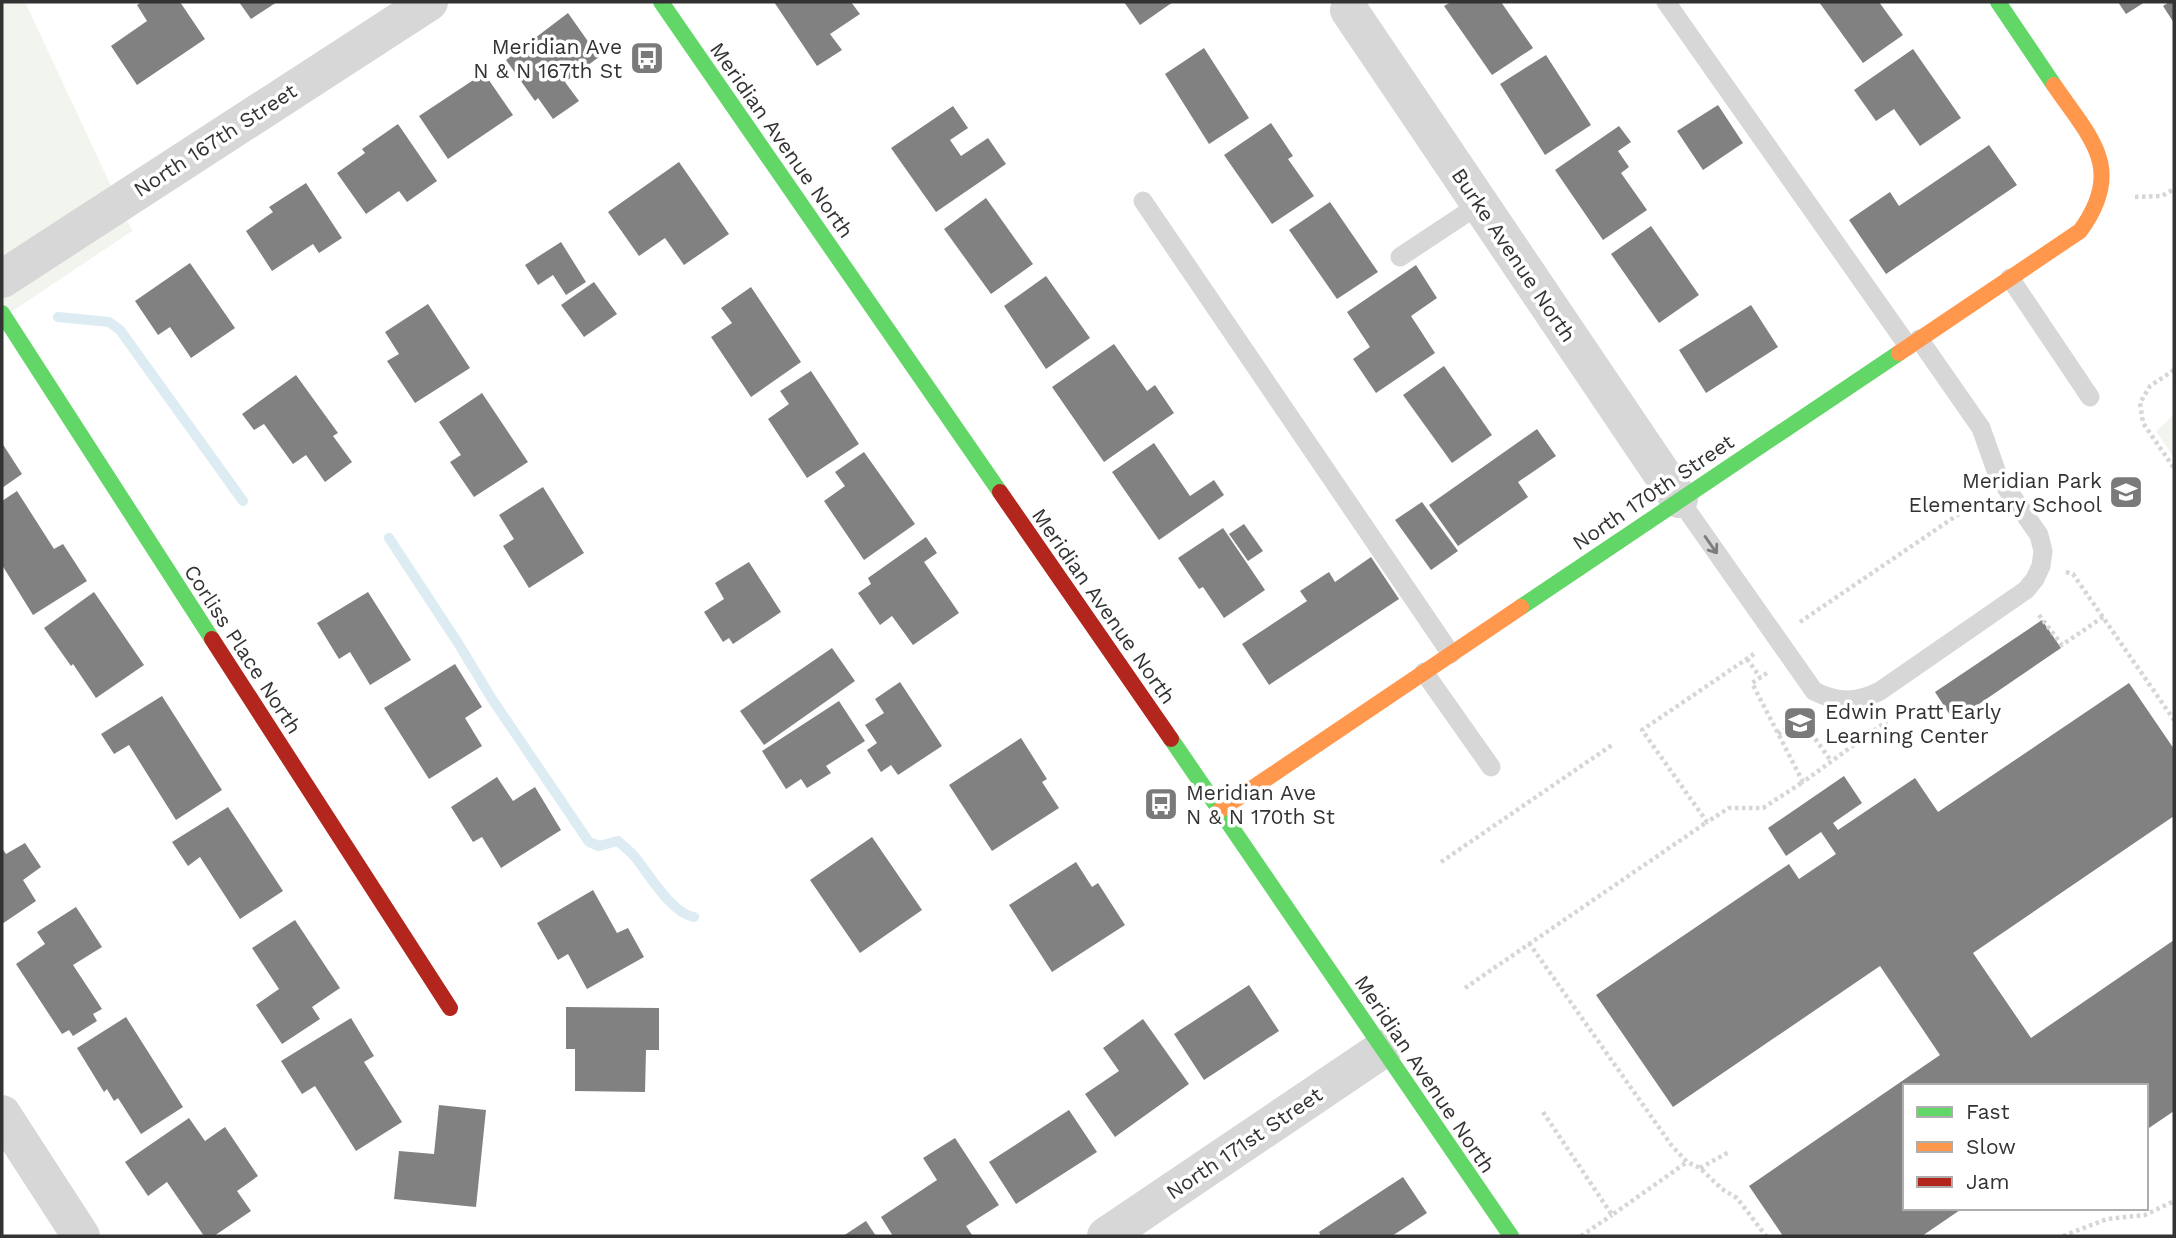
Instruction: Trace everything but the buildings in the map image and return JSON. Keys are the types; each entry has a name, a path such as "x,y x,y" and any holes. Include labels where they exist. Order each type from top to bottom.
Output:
{"street":[{"name":"North 167th Street","path":"2,279 429,2"},
{"name":"Meridian Avenue North","path":"660,2 1220,810 1511,1236"},
{"name":"North 170th Street","path":"1220,810 2080,231 2092,217 2100,200 2103,176 2099,152 1998,2"},
{"name":"Burke Avenue North","path":"1349,10 1679,499"},
{"name":"Corliss Place North","path":"2,313 450,1008"},
{"name":"North 171st Street","path":"1106,1236 1383,1049"},
{"path":"2,1114 81,1236"}],"lane":[{"path":"1666,2 1914,343 1981,428 2002,484 2039,536 2043,551 2041,566 2026,590 1866,698 1845,701 1828,698 1814,691 1679,499"},
{"path":"1143,201 1451,654"},
{"path":"1401,257 1480,204"},
{"path":"2010,278 2091,397"},
{"path":"1424,672 1491,767"}],"path":[{"path":"2174,370 2150,386 2140,404 2143,423 2174,468"},
{"path":"1796,624 2002,484"},
{"path":"2073,574 2174,720"},
{"path":"2041,614 2062,645 2103,617"},
{"path":"1707,822 1640,731 1757,652"},
{"path":"1746,659 1760,677"},
{"path":"1773,682 1767,673 1752,683 1803,782"},
{"path":"1793,709 1831,761"},
{"path":"1778,734 1800,718"},
{"path":"1465,988 1729,808 1763,808 1891,718"},
{"path":"1441,862 1612,745"},
{"path":"1529,943 1672,1146 1687,1162 1700,1168 1737,1198 1766,1236"},
{"path":"1543,1112 1612,1215"},
{"path":"1700,1168 1729,1152"},
{"path":"1581,1236 1687,1162"},
{"path":"2063,1236 2107,1219 2146,1215 2174,1202"}],"shaded area":[{"path":"2,2 25,2 132,231 2,318"},
{"path":"2174,415 2174,458 2156,431"}],"waterway":[{"path":"58,317 109,322 120,330 243,501"},
{"path":"389,538 492,699 589,842 599,846 618,841 635,857 669,901 685,914 694,917"}],"traffic: fast":[{"path":"661,2 1000,492"},
{"path":"1998,2 2054,85"},
{"path":"2,313 212,639"},
{"path":"1521,607 1899,353"},
{"path":"1171,739 1511,1236"}],"traffic: slow":[{"path":"1899,353 2080,231 2094,209 2100,189 2098,154 2080,121 2054,85"},
{"path":"1220,810 1521,607"}],"traffic: jam":[{"path":"1000,492 1171,739"},
{"path":"212,639 450,1008"}],"place":[{"name":"Meridian Ave N & N 167th St","path":"647,58"},
{"name":"Meridian Park Elementary School","path":"2126,492"},
{"name":"Edwin Pratt Early Learning Center","path":"1800,723"},
{"name":"Meridian Ave N & N 170th St","path":"1161,804"}]}
